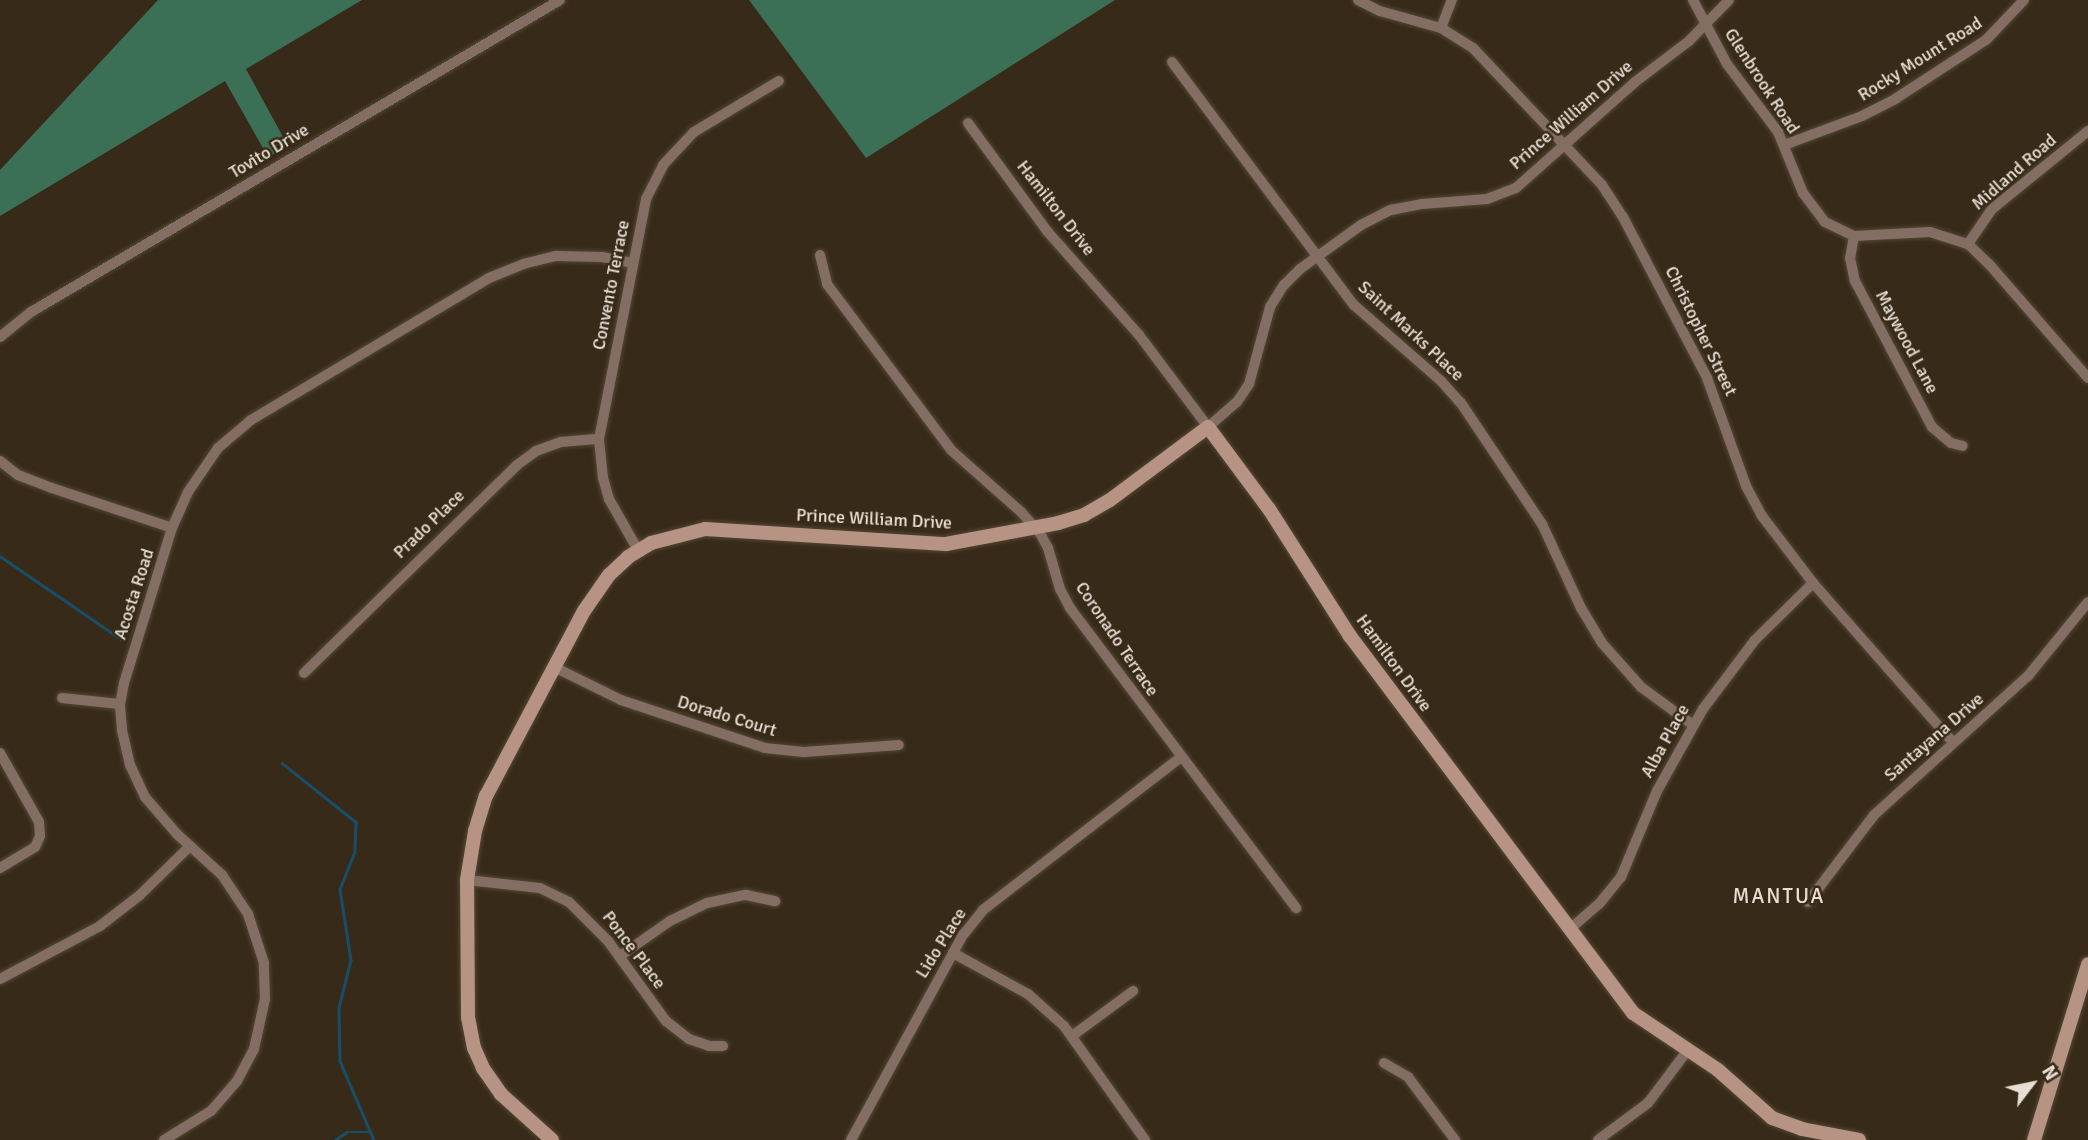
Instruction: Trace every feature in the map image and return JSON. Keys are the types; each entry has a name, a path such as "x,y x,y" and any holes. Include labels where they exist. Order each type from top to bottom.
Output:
{"street":[{"name":"Tovito Drive","path":"0,337 31,312 560,0"},
{"name":"Christopher Street","path":"1358,0 1380,11 1441,28 1480,55 1615,202 1707,378 1751,497 1773,533 1813,583 1952,741"},
{"path":"1441,28 1452,0"},
{"name":"Glenbrook Road","path":"1693,0 1727,64 1771,120 1803,193 1820,216 1835,229 1854,236"},
{"name":"Prince William Drive","path":"552,1140 501,1094 483,1068 474,1048 468,1017 467,880 475,831 486,796 599,587 638,550 663,538 705,529 946,544 1036,529 1071,519 1098,507 1208,427 1237,402 1249,384 1265,320 1277,295 1293,275 1361,225 1391,210 1503,195 1527,180 1635,82 1675,53 1729,0"},
{"name":"Rocky Mount Road","path":"1784,145 1862,116 1895,99 1986,40 2024,0"},
{"name":"Saint Marks Place","path":"1172,62 1354,305 1441,381 1461,403 1542,524 1581,608 1602,643 1640,687 1693,725"},
{"name":"Convento Terrace","path":"638,550 609,499 603,478 599,439 632,263 649,192 671,154 709,121 779,81"},
{"name":"Hamilton Drive","path":"968,123 1047,231 1139,335 1208,427 1269,509 1350,636 1633,1013 1718,1070 1772,1118 1802,1129 1859,1140"},
{"name":"Midland Road","path":"1968,244 1992,209 2088,131"},
{"path":"1854,236 1930,232 1968,244 1989,264 2088,378"},
{"name":"Maywood Lane","path":"1854,236 1850,258 1855,281 1932,428 1951,443 1964,446"},
{"name":"Coronado Terrace","path":"820,255 827,284 951,450 1036,529 1048,548 1060,589 1070,608 1180,758 1296,908"},
{"name":"Acosta Road","path":"164,1140 192,1125 228,1093 254,1049 265,999 264,963 248,914 226,880 154,810 136,779 125,748 120,705 173,528 201,470 239,429 489,278 523,264 556,256 602,257 632,263"},
{"name":"Prado Place","path":"304,673 517,465 536,452 561,442 599,439"},
{"path":"0,461 18,475 173,528"},
{"name":"Alba Place","path":"1570,929 1599,904 1621,877 1657,791 1693,725 1755,640 1813,583"},
{"name":"Santayana Drive","path":"1808,902 1874,815 1952,741 2028,676 2088,603"},
{"name":"Dorado Court","path":"554,667 621,700 765,748 804,752 900,745"},
{"path":"62,698 120,705"},
{"path":"0,752 39,822 40,836 35,847 0,868"},
{"name":"Lido Place","path":"851,1140 968,927 999,895 1180,758"},
{"path":"0,979 100,926 140,895 190,846"},
{"name":"Ponce Place","path":"467,880 526,885 555,894 583,912 620,956 656,1008 680,1034 700,1044 723,1046"},
{"path":"620,956 670,921 707,903 746,895 775,901"},
{"path":"953,953 1028,994 1072,1036 1145,1140"},
{"path":"2034,1140 2088,964"},
{"path":"1072,1036 1133,991"},
{"path":"1598,1140 1648,1104 1687,1051"},
{"path":"1384,1063 1408,1077 1455,1140"}],"green space":[{"path":"158,0 362,0 246,69 288,146 268,157 225,81 0,216 0,170"},
{"path":"749,0 1115,0 866,158"}],"waterway":[{"path":"0,556 122,640"},
{"path":"282,763 356,822 355,852 340,889 351,960 339,1008 340,1061 374,1140"},
{"path":"335,1140 347,1132 369,1132"}],"district":[{"name":"MANTUA","path":"1779,896"}]}
